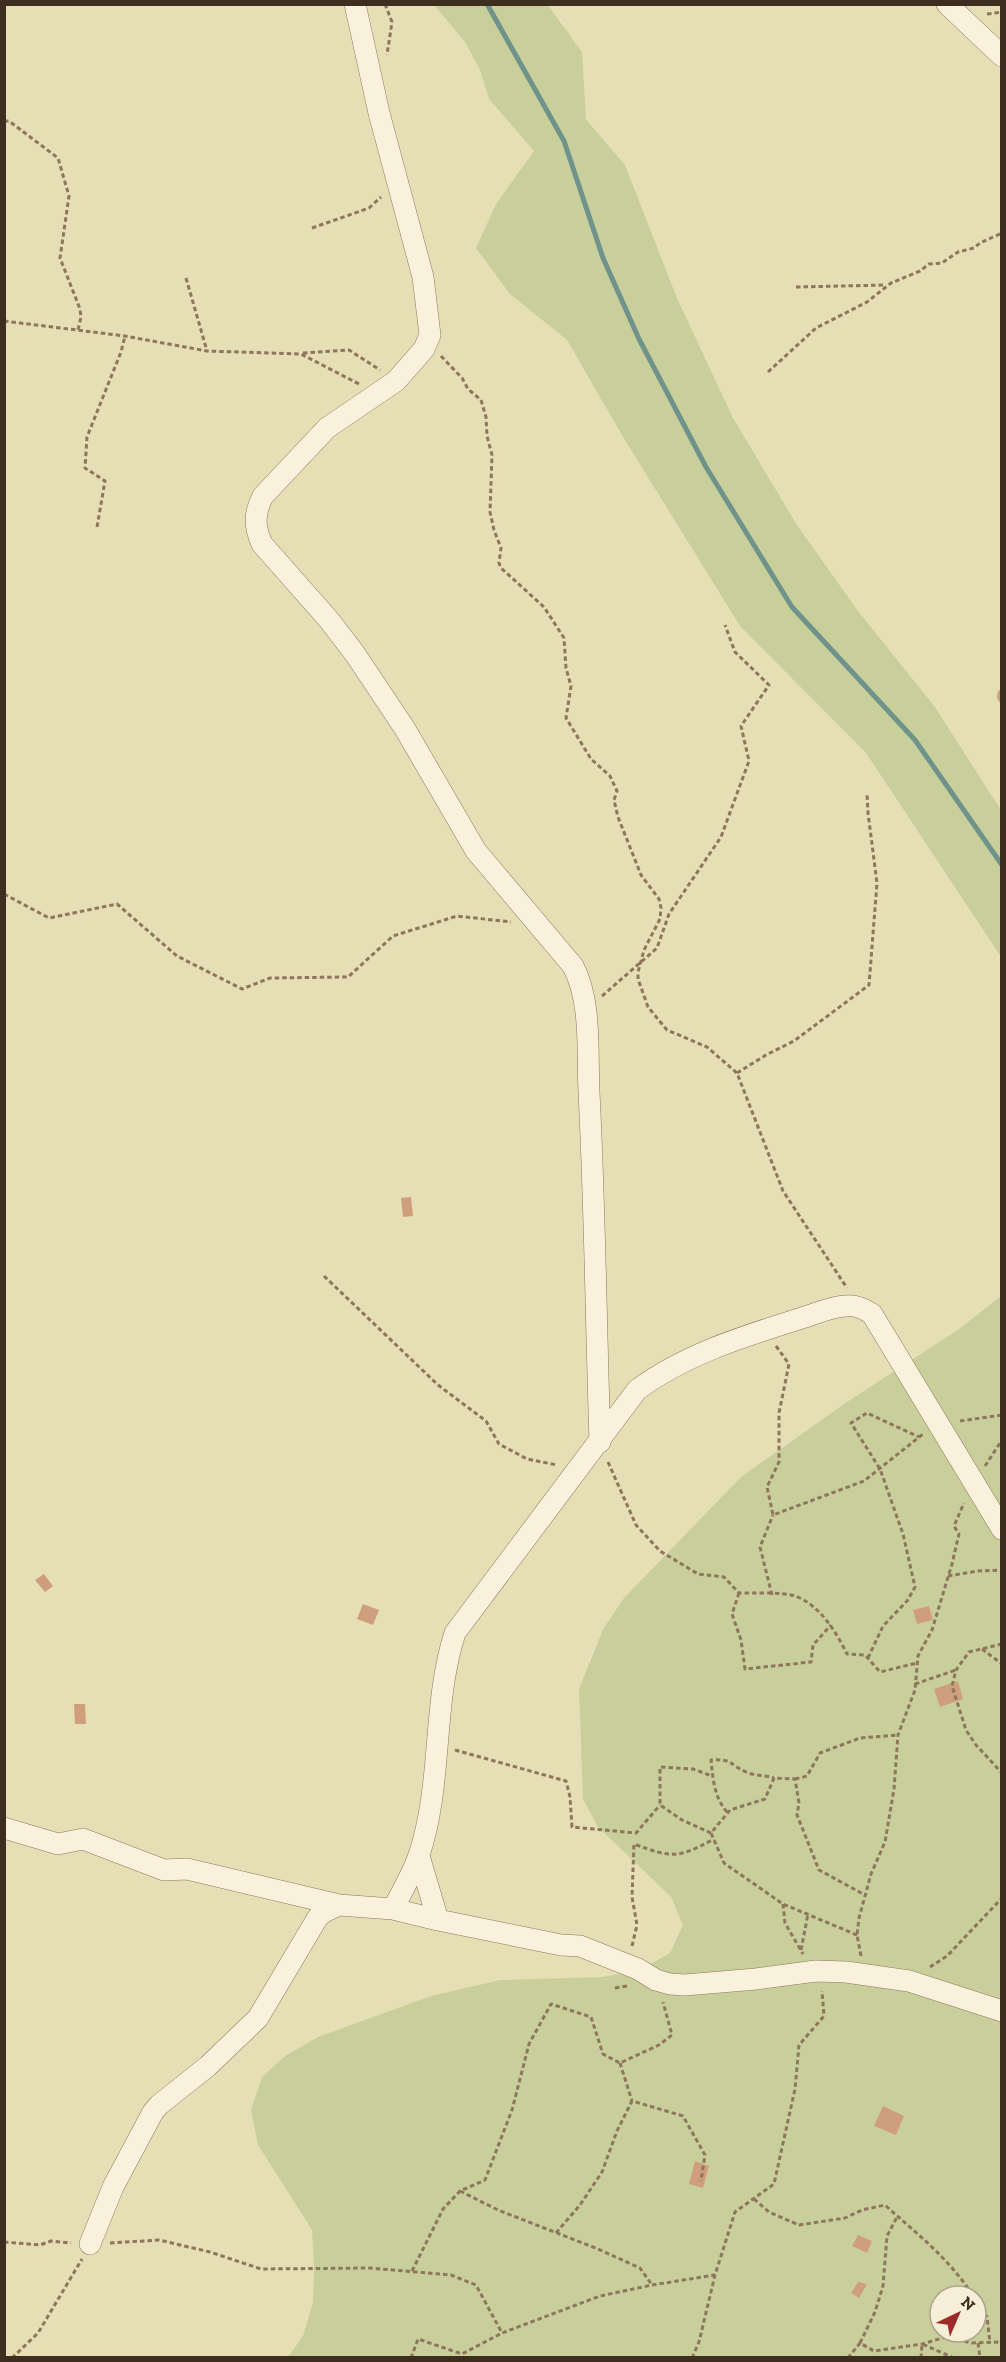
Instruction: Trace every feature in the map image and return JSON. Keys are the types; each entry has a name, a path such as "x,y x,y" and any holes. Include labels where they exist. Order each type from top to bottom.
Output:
{"street":[{"path":"355,4 379,113 423,278 430,336 428,342 396,381 327,428 263,496 255,519 257,531 262,544 330,620 355,654 405,729 476,850 573,966 582,986 592,1153 600,1443"},
{"path":"947,4 1002,56"},
{"path":"393,1909 419,1856 438,1746 444,1678 455,1633 600,1443 637,1390 661,1372 764,1330 844,1306 859,1307 872,1314 953,1452 1002,1529"},
{"path":"4,1828 58,1844 83,1839 165,1870 187,1869 339,1905 393,1909 561,1945 577,1945 638,1970 656,1980 685,1985 812,1972 864,1975 909,1981 1002,2011"},
{"path":"419,1856 438,1920"},
{"path":"90,2244 113,2187 153,2112 208,2066 258,2018 318,1917 339,1905"}],"path":[{"path":"385,4 392,22"},
{"path":"4,122 9,122 58,158 69,196 60,258 80,309 78,330"},
{"path":"312,228 369,208 398,183"},
{"path":"768,372 816,328 867,302 888,285 920,271 929,264 942,263 958,252 974,248 1002,233"},
{"path":"186,278 207,351"},
{"path":"796,287 888,285"},
{"path":"4,321 124,336 207,351 301,354 349,350 396,381"},
{"path":"97,527 105,481 85,468 87,437 121,352 124,336"},
{"path":"428,342 462,378 468,389 481,400 492,455 489,504 494,530 501,548 499,562 501,568 544,607 564,638 566,669 571,686 566,717 591,759 610,776 617,791 614,800 618,817 636,864 658,899 661,908 660,919 648,940 640,963 638,979 648,1007 667,1030 707,1047 737,1073 783,1191 859,1307"},
{"path":"301,354 365,387 366,403"},
{"path":"585,1011 657,948 669,914 721,837 749,761 741,726 770,685 735,652 725,625"},
{"path":"737,1073 794,1041 869,985 877,883 867,794"},
{"path":"4,894 49,918 117,904 177,956 242,989 270,978 348,977 393,936 457,916 522,923 534,921"},
{"path":"324,1276 438,1385 486,1421 499,1444 527,1459 558,1465"},
{"path":"764,1330 789,1364 779,1413 780,1462 767,1486 773,1515 760,1547 772,1595"},
{"path":"868,1658 883,1626 907,1600 915,1587 903,1534 880,1469 851,1423 867,1413 953,1452"},
{"path":"773,1515 864,1481 919,1437 938,1426 1002,1415"},
{"path":"864,1975 857,1935 858,1918 885,1842 894,1789 898,1735 915,1684 918,1656 932,1630 948,1576 959,1534 954,1526 966,1497 1002,1440"},
{"path":"600,1443 636,1525 660,1551 698,1574 724,1577 739,1593 795,1596 820,1612 831,1625 848,1654 865,1655 880,1672 917,1663"},
{"path":"948,1576 1002,1570"},
{"path":"739,1593 732,1614 741,1640 745,1669 812,1662 813,1645 831,1625"},
{"path":"1002,1644 969,1652 956,1670 952,1686 966,1730 976,1745 1002,1773"},
{"path":"982,1649 1002,1664"},
{"path":"915,1684 956,1670"},
{"path":"727,1813 719,1804 712,1776 711,1760 728,1760 747,1773 795,1779 807,1776 820,1753 860,1738 898,1735"},
{"path":"438,1746 476,1754 566,1781 570,1797 572,1827 636,1833 660,1805 660,1767 693,1769 712,1776"},
{"path":"711,1833 727,1813 740,1806 765,1799 774,1778"},
{"path":"795,1779 799,1803 797,1815 819,1870 865,1895"},
{"path":"660,1805 682,1820 711,1833 724,1863 783,1904 857,1935"},
{"path":"638,1970 630,1953 637,1925 632,1897 634,1844 666,1855 690,1852 714,1839"},
{"path":"909,1981 947,1956 1002,1898"},
{"path":"692,2358 699,2342 735,2212 774,2184 795,2090 799,2045 824,2016 812,1972 785,1923 783,1904"},
{"path":"808,1914 801,1951 812,1972"},
{"path":"615,1988 656,1980 672,2034 660,2044 620,2063"},
{"path":"412,2271 443,2209 460,2191 485,2180 512,2110 530,2044 551,2004 591,2017 603,2054 620,2063 632,2101 617,2131 602,2172 580,2205 556,2233"},
{"path":"632,2101 683,2116 705,2155 700,2181"},
{"path":"460,2191 498,2210 640,2268 652,2285"},
{"path":"754,2198 769,2212 799,2225 845,2218 862,2210 885,2205 933,2247 966,2284"},
{"path":"848,2358 860,2343 874,2312 883,2286 886,2236 897,2217"},
{"path":"4,2242 40,2245 51,2241 90,2244 159,2240 210,2252 261,2269 370,2268 451,2275 476,2285 502,2333"},
{"path":"12,2358 38,2333 90,2244"},
{"path":"411,2358 418,2339 462,2354 502,2333 600,2296 716,2275"},
{"path":"988,2326 990,2343 1002,2342"},
{"path":"860,2343 874,2351 928,2342"},
{"path":"921,2358 922,2344"},
{"path":"922,2344 954,2358"}],"shaded area":[{"path":"5,5 434,5 465,42 480,70 489,99 534,151 496,204 510,294 567,340 623,437 740,626 866,753 1001,957 1001,1296 959,1329 847,1402 742,1476 625,1598 603,1629 589,1659 598,1827 671,1897 683,1925 670,1953 640,1970 602,1977 500,1980 431,1996 392,2011 258,2145 312,2230 313,2302 303,2336 288,2357 5,2358"},
{"path":"548,5 1001,5 1001,810 935,707 858,611 797,525 733,418 677,298 625,165 586,118 564,25"}],"green space":[{"path":"434,5 548,5 582,52 586,119 625,165 677,298 733,418 797,525 858,611 935,707 1001,810 1001,957 866,753 740,626 623,437 567,340 510,294 476,248 496,204 534,151 489,99 480,70 465,42"},
{"path":"1001,1296 1001,2357 288,2357 303,2336 313,2302 312,2230 258,2145 251,2110 262,2077 285,2056 318,2037 431,1996 500,1980 602,1977 640,1970 670,1953 683,1925 671,1897 598,1827 583,1799 579,1689 603,1629 624,1598 742,1476 847,1402 959,1329"}],"building":[{"path":"1002,689 1002,706 997,698 998,691"},
{"path":"411,1197 413,1216 403,1217 401,1198"},
{"path":"44,1574 53,1586 45,1592 35,1580"},
{"path":"363,1604 379,1610 373,1625 357,1619"},
{"path":"929,1606 933,1620 917,1624 913,1610"},
{"path":"958,1681 963,1699 940,1707 934,1689"},
{"path":"74,1704 85,1704 86,1724 75,1724"},
{"path":"883,2106 904,2116 896,2135 874,2126"},
{"path":"695,2161 709,2166 703,2188 689,2184"},
{"path":"858,2235 872,2241 867,2253 852,2246"},
{"path":"858,2282 867,2284 859,2298 851,2293"}],"waterway":[{"path":"487,4 564,141 603,258 639,339 706,467 792,607 915,740 1002,865"}]}
